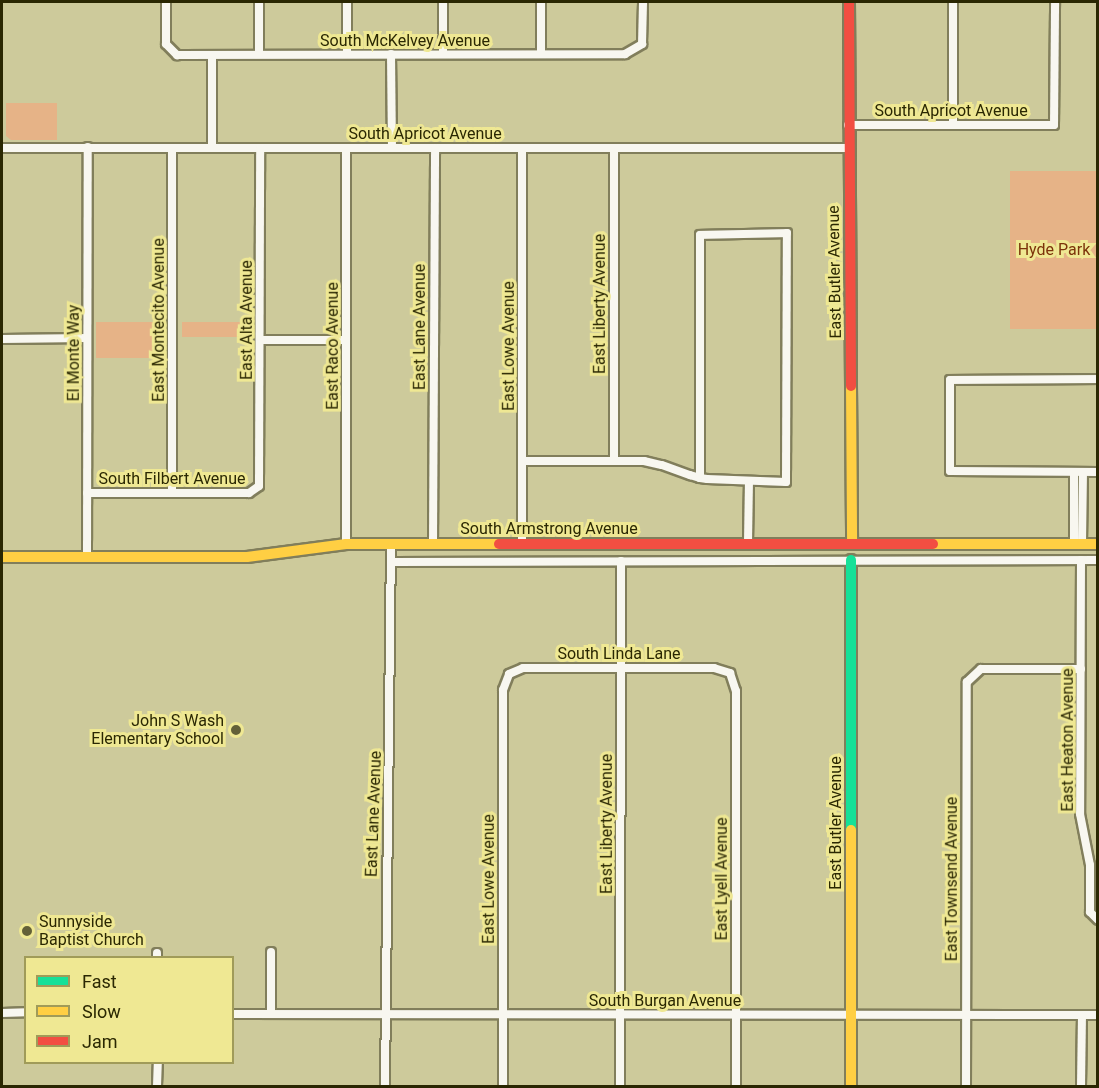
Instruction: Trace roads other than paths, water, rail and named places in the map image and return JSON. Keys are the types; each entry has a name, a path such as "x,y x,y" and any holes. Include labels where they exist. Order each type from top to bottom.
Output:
{"street":[{"name":"South McKelvey Avenue","path":"166,2 169,52 212,55 625,54 640,48 644,2"},
{"path":"259,2 259,54"},
{"path":"346,2 347,54"},
{"path":"443,2 443,54"},
{"path":"542,2 542,54"},
{"name":"East Butler Avenue","path":"849,2 848,148 852,543"},
{"path":"953,2 953,124"},
{"name":"South Apricot Avenue","path":"848,124 1054,125 1055,2"},
{"path":"391,54 392,148"},
{"path":"212,55 212,148"},
{"name":"El Monte Way","path":"87,558 88,147"},
{"name":"South Apricot Avenue","path":"2,148 848,148"},
{"name":"East Montecito Avenue","path":"172,148 172,493"},
{"name":"East Alta Avenue","path":"257,491 261,340 260,148"},
{"name":"East Raco Avenue","path":"346,148 346,544"},
{"name":"East Lane Avenue","path":"433,543 435,148"},
{"name":"East Lowe Avenue","path":"522,148 522,544"},
{"name":"East Liberty Avenue","path":"614,148 614,461"},
{"path":"522,461 652,463 700,478 786,482 787,233 699,235 700,478"},
{"path":"2,339 87,339"},
{"path":"261,340 346,340"},
{"path":"1098,379 950,380 950,471 1098,472"},
{"path":"1074,472 1078,544"},
{"path":"1078,544 1083,472"},
{"path":"748,543 749,481"},
{"name":"South Filbert Avenue","path":"87,493 257,491"},
{"name":"South Armstrong Avenue","path":"2,557 246,557 346,544 391,543 1098,544"},
{"name":"East Lane Avenue","path":"385,1086 391,543"},
{"name":"East Butler Avenue","path":"851,560 851,1086"},
{"name":"East Heaton Avenue","path":"1082,560 1080,814 1095,919"},
{"name":"South Armstrong Avenue","path":"391,562 1098,560"},
{"name":"East Liberty Avenue","path":"620,1086 621,561"},
{"name":"South Linda Lane","path":"509,674 523,668 714,668 730,673"},
{"name":"East Townsend Avenue","path":"966,1086 966,687 973,673 1082,669"},
{"name":"East Lyell Avenue","path":"730,673 736,691 736,1086"},
{"name":"East Lowe Avenue","path":"503,1086 503,690 509,674"},
{"path":"271,952 271,1014"},
{"path":"2,1013 24,1012"},
{"name":"South Burgan Avenue","path":"234,1014 1098,1015"},
{"path":"1081,1086 1082,1015"},
{"path":"158,1064 158,1086"}],"place":[{"name":"John S Wash Elementary School","path":"236,730"},
{"name":"Sunnyside Baptist Church","path":"27,931"}],"park label":[{"name":"Hyde Park","path":"1054,250"}]}
